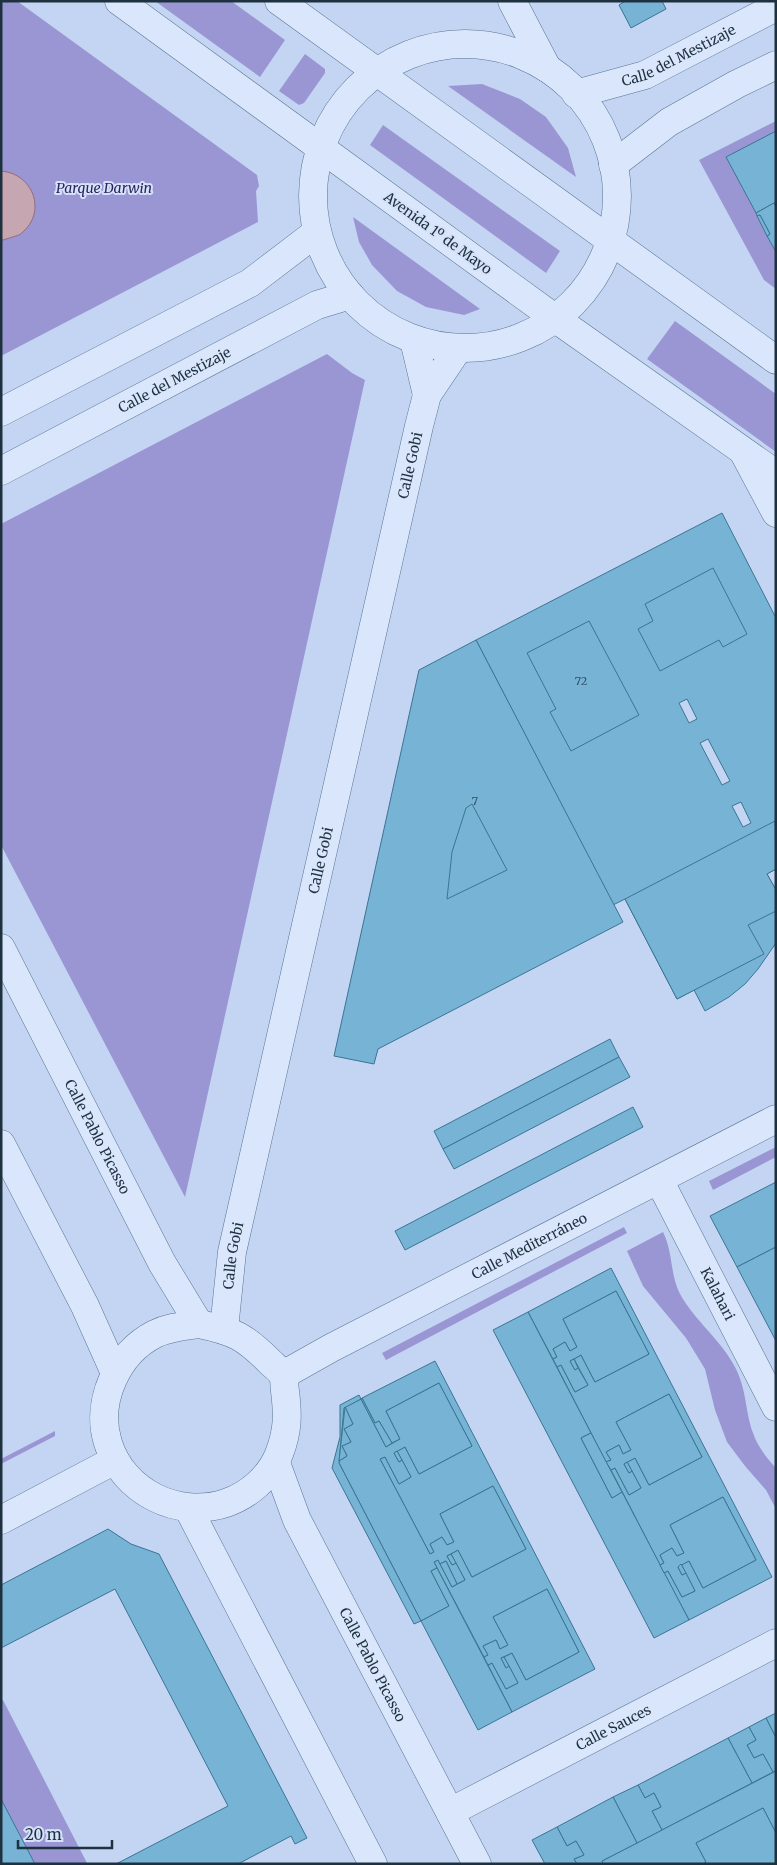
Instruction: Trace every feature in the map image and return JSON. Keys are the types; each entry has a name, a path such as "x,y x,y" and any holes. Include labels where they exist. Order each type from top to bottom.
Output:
{"street":[{"name":"Avenida 1º de Mayo","path":"119,1 556,320 776,474"},
{"path":"279,1 776,360"},
{"path":"512,1 547,68"},
{"name":"Calle del Mestizaje","path":"576,94 645,75 776,7"},
{"path":"480,44 501,48 533,59 561,77 594,117 617,180 617,211 611,241 602,264 584,292 556,320 529,335 493,346 458,349 414,340 399,333 350,295 335,276 317,232 313,189 321,147 334,120 358,88 378,71 412,54 441,45 480,44"},
{"path":"613,165 669,122 737,84 776,66"},
{"path":"1,412 250,283 317,232"},
{"name":"Calle del Mestizaje","path":"1,471 317,305 350,295"},
{"name":"Calle Gobi","path":"414,340 427,395"},
{"name":"Calle Gobi","path":"211,1326 232,1252 427,395 458,349"},
{"path":"742,450 776,513"},
{"name":"Calle Pablo Picasso","path":"1,948 162,1263 211,1326"},
{"name":"Calle Mediterráneo","path":"283,1375 408,1308 776,1119"},
{"path":"1,1144 85,1306 115,1373"},
{"name":"Kalahari","path":"659,1180 776,1408"},
{"path":"177,1326 211,1326 250,1342 283,1375 288,1410 286,1434 276,1463 266,1476 250,1491 232,1501 215,1507 188,1508 158,1500 136,1486 115,1460 105,1429 107,1394 115,1373 136,1346 155,1334 177,1326"},
{"path":"1,1520 115,1460"},
{"name":"Calle Pablo Picasso","path":"276,1463 297,1520 477,1864"},
{"path":"188,1508 363,1860"},
{"name":"Calle Sauces","path":"450,1812 776,1643"}],"green space":[{"name":"Parque Darwin","path":"1,1 17,1 257,175 259,186 256,191 258,222 1,356"},
{"path":"155,1 231,1 285,40 260,77"},
{"path":"305,54 325,69 325,73 304,103 299,105 279,91"},
{"path":"482,84 520,99 546,117 568,148 576,177 448,86"},
{"path":"776,121 776,289 764,280 699,160"},
{"path":"383,125 560,251 546,273 370,145"},
{"path":"353,217 480,309 464,315 426,307 397,291 372,265 359,242"},
{"path":"675,321 776,394 776,452 647,359"},
{"path":"327,354 352,373 365,380 185,1197 1,845 1,524"},
{"path":"776,1147 776,1157 713,1190 709,1181"},
{"path":"624,1227 627,1233 386,1360 382,1353"},
{"path":"663,1232 680,1294 693,1313 723,1348 739,1376 750,1425 755,1438 776,1468 776,1509 766,1490 727,1442 715,1410 705,1369 686,1338 643,1286 627,1251"},
{"path":"55,1431 55,1436 1,1464 1,1459"},
{"path":"3,1700 87,1864 35,1864 1,1799 1,1701"}],"shaded area":[{"path":"1,171 22,179 34,197 35,207 28,227 19,235 3,240 1,240"}],"building":[{"path":"625,1 662,1 666,9 631,28 619,5"},
{"path":"776,131 776,202 756,213 726,157"},
{"path":"774,203 776,207 776,252 767,236 770,234 760,215 757,216 756,213"},
{"path":"760,215 770,234 767,236 757,216"},
{"path":"722,513 776,618 776,869 767,874 776,890 776,943 745,984 729,997 705,1011 694,990 677,999 625,899 613,905 476,640","holes":["687,699 697,719 689,723 679,703","708,739 730,781 722,785 700,743","741,802 751,823 743,827 732,806"]},
{"path":"713,568 747,634 723,647 719,640 660,671 638,629 653,621 645,604"},
{"path":"589,621 639,715 571,751 550,712 556,709 527,653"},
{"path":"476,640 623,922 378,1049 374,1064 334,1056 419,670"},
{"path":"472,804 507,870 447,899 452,852 466,808"},
{"path":"775,821 776,869 767,874 776,890 776,911 748,925 764,954 677,999 625,899"},
{"path":"610,1039 619,1057 443,1149 434,1131"},
{"path":"619,1057 630,1077 454,1169 443,1149"},
{"path":"633,1107 643,1127 405,1250 395,1231"},
{"path":"776,1182 776,1247 737,1267 710,1216"},
{"path":"776,1247 776,1341 737,1267"},
{"path":"611,1268 772,1577 689,1620 664,1573 668,1571 682,1597 695,1591 681,1564 689,1561 703,1588 756,1560 723,1497 670,1525 684,1553 677,1556 672,1548 660,1555 664,1563 660,1565 611,1470 615,1468 629,1495 641,1488 627,1462 635,1458 649,1485 702,1457 669,1394 616,1422 631,1450 623,1454 619,1445 606,1452 611,1460 606,1462 557,1367 561,1365 575,1392 588,1385 574,1359 581,1355 595,1382 649,1354 616,1291 563,1319 577,1347 570,1351 565,1342 553,1349 557,1357 553,1359 528,1312"},
{"path":"616,1291 649,1354 595,1382 581,1355 570,1361 575,1370 578,1368 588,1385 575,1392 561,1365 557,1367 553,1359 557,1357 553,1349 565,1342 570,1351 577,1347 563,1319"},
{"path":"528,1312 591,1433 581,1438 612,1498 622,1492 689,1620 654,1638 493,1330"},
{"path":"574,1359 578,1368 575,1370 570,1361"},
{"path":"435,1361 595,1669 512,1712 488,1665 492,1663 506,1689 518,1683 504,1657 512,1653 526,1680 579,1652 547,1589 493,1617 508,1645 500,1649 496,1640 483,1646 488,1655 484,1657 434,1562 438,1560 452,1587 465,1580 451,1554 458,1550 472,1577 526,1549 493,1486 440,1514 454,1542 447,1545 442,1537 430,1544 434,1552 430,1554 380,1459 385,1457 399,1484 411,1477 397,1451 405,1447 419,1474 472,1446 439,1383 386,1411 400,1439 392,1443 379,1421 375,1423 362,1398"},
{"path":"439,1383 472,1446 419,1474 405,1447 394,1453 399,1462 402,1460 411,1477 399,1484 385,1457 380,1459 430,1554 434,1552 430,1544 442,1537 447,1545 454,1542 440,1514 493,1486 526,1549 472,1577 458,1550 447,1556 452,1565 456,1563 465,1580 457,1584 446,1561 440,1564 438,1560 434,1562 437,1568 431,1571 449,1606 421,1621 339,1461 347,1456 342,1446 351,1442 344,1429 353,1424 345,1407 361,1399 386,1447 400,1439 386,1411"},
{"path":"669,1394 702,1457 649,1485 635,1458 624,1464 629,1473 632,1471 641,1488 629,1495 615,1468 611,1470 606,1462 611,1460 606,1452 619,1445 623,1454 631,1450 616,1422"},
{"path":"359,1395 361,1399 344,1408 339,1463 421,1621 414,1624 332,1468 340,1437 340,1405"},
{"path":"361,1399 375,1423 379,1421 392,1443 386,1447"},
{"path":"345,1407 353,1424 344,1429 351,1442 342,1446 347,1456 339,1461"},
{"path":"591,1433 622,1492 612,1498 581,1438"},
{"path":"397,1451 402,1460 399,1462 394,1453"},
{"path":"627,1462 632,1471 629,1473 624,1464"},
{"path":"723,1497 756,1560 703,1588 689,1561 678,1567 682,1575 686,1573 695,1591 682,1597 668,1571 664,1573 660,1565 664,1563 660,1555 672,1548 677,1556 684,1553 670,1525"},
{"path":"108,1529 131,1544 159,1554 307,1838 295,1844 291,1836 238,1864 116,1864 228,1806 115,1589 1,1648 1,1585"},
{"path":"451,1554 456,1563 452,1565 447,1556"},
{"path":"446,1561 457,1584 452,1587 440,1564"},
{"path":"681,1564 686,1573 682,1575 678,1567"},
{"path":"437,1568 512,1712 478,1730 421,1621 449,1606 431,1571"},
{"path":"547,1589 579,1652 526,1680 512,1653 501,1658 506,1668 509,1666 518,1683 506,1689 492,1663 488,1665 484,1657 488,1655 483,1646 496,1640 500,1649 508,1645 493,1617"},
{"path":"504,1657 509,1666 506,1668 501,1658"},
{"path":"776,1713 776,1735 775,1736 766,1718"},
{"path":"766,1718 776,1735 776,1771 773,1772 763,1754 754,1758 747,1745 756,1740 749,1727"},
{"path":"749,1727 756,1740 747,1745 754,1758 763,1754 773,1772 752,1783 728,1738"},
{"path":"728,1738 752,1783 662,1830 652,1811 661,1807 654,1793 645,1798 638,1785"},
{"path":"776,1771 776,1833 763,1808 696,1843 706,1862 703,1864 603,1864 602,1861"},
{"path":"638,1785 645,1798 654,1793 661,1807 652,1811 662,1830 637,1843 613,1797"},
{"path":"613,1797 637,1843 602,1861 603,1864 577,1864 574,1859 584,1855 576,1841 567,1846 557,1827"},
{"path":"1,1799 35,1864 1,1864"},
{"path":"763,1808 776,1833 776,1864 703,1864 706,1862 696,1843"},
{"path":"557,1827 567,1846 576,1841 584,1855 574,1859 577,1864 545,1864 532,1840"}]}
